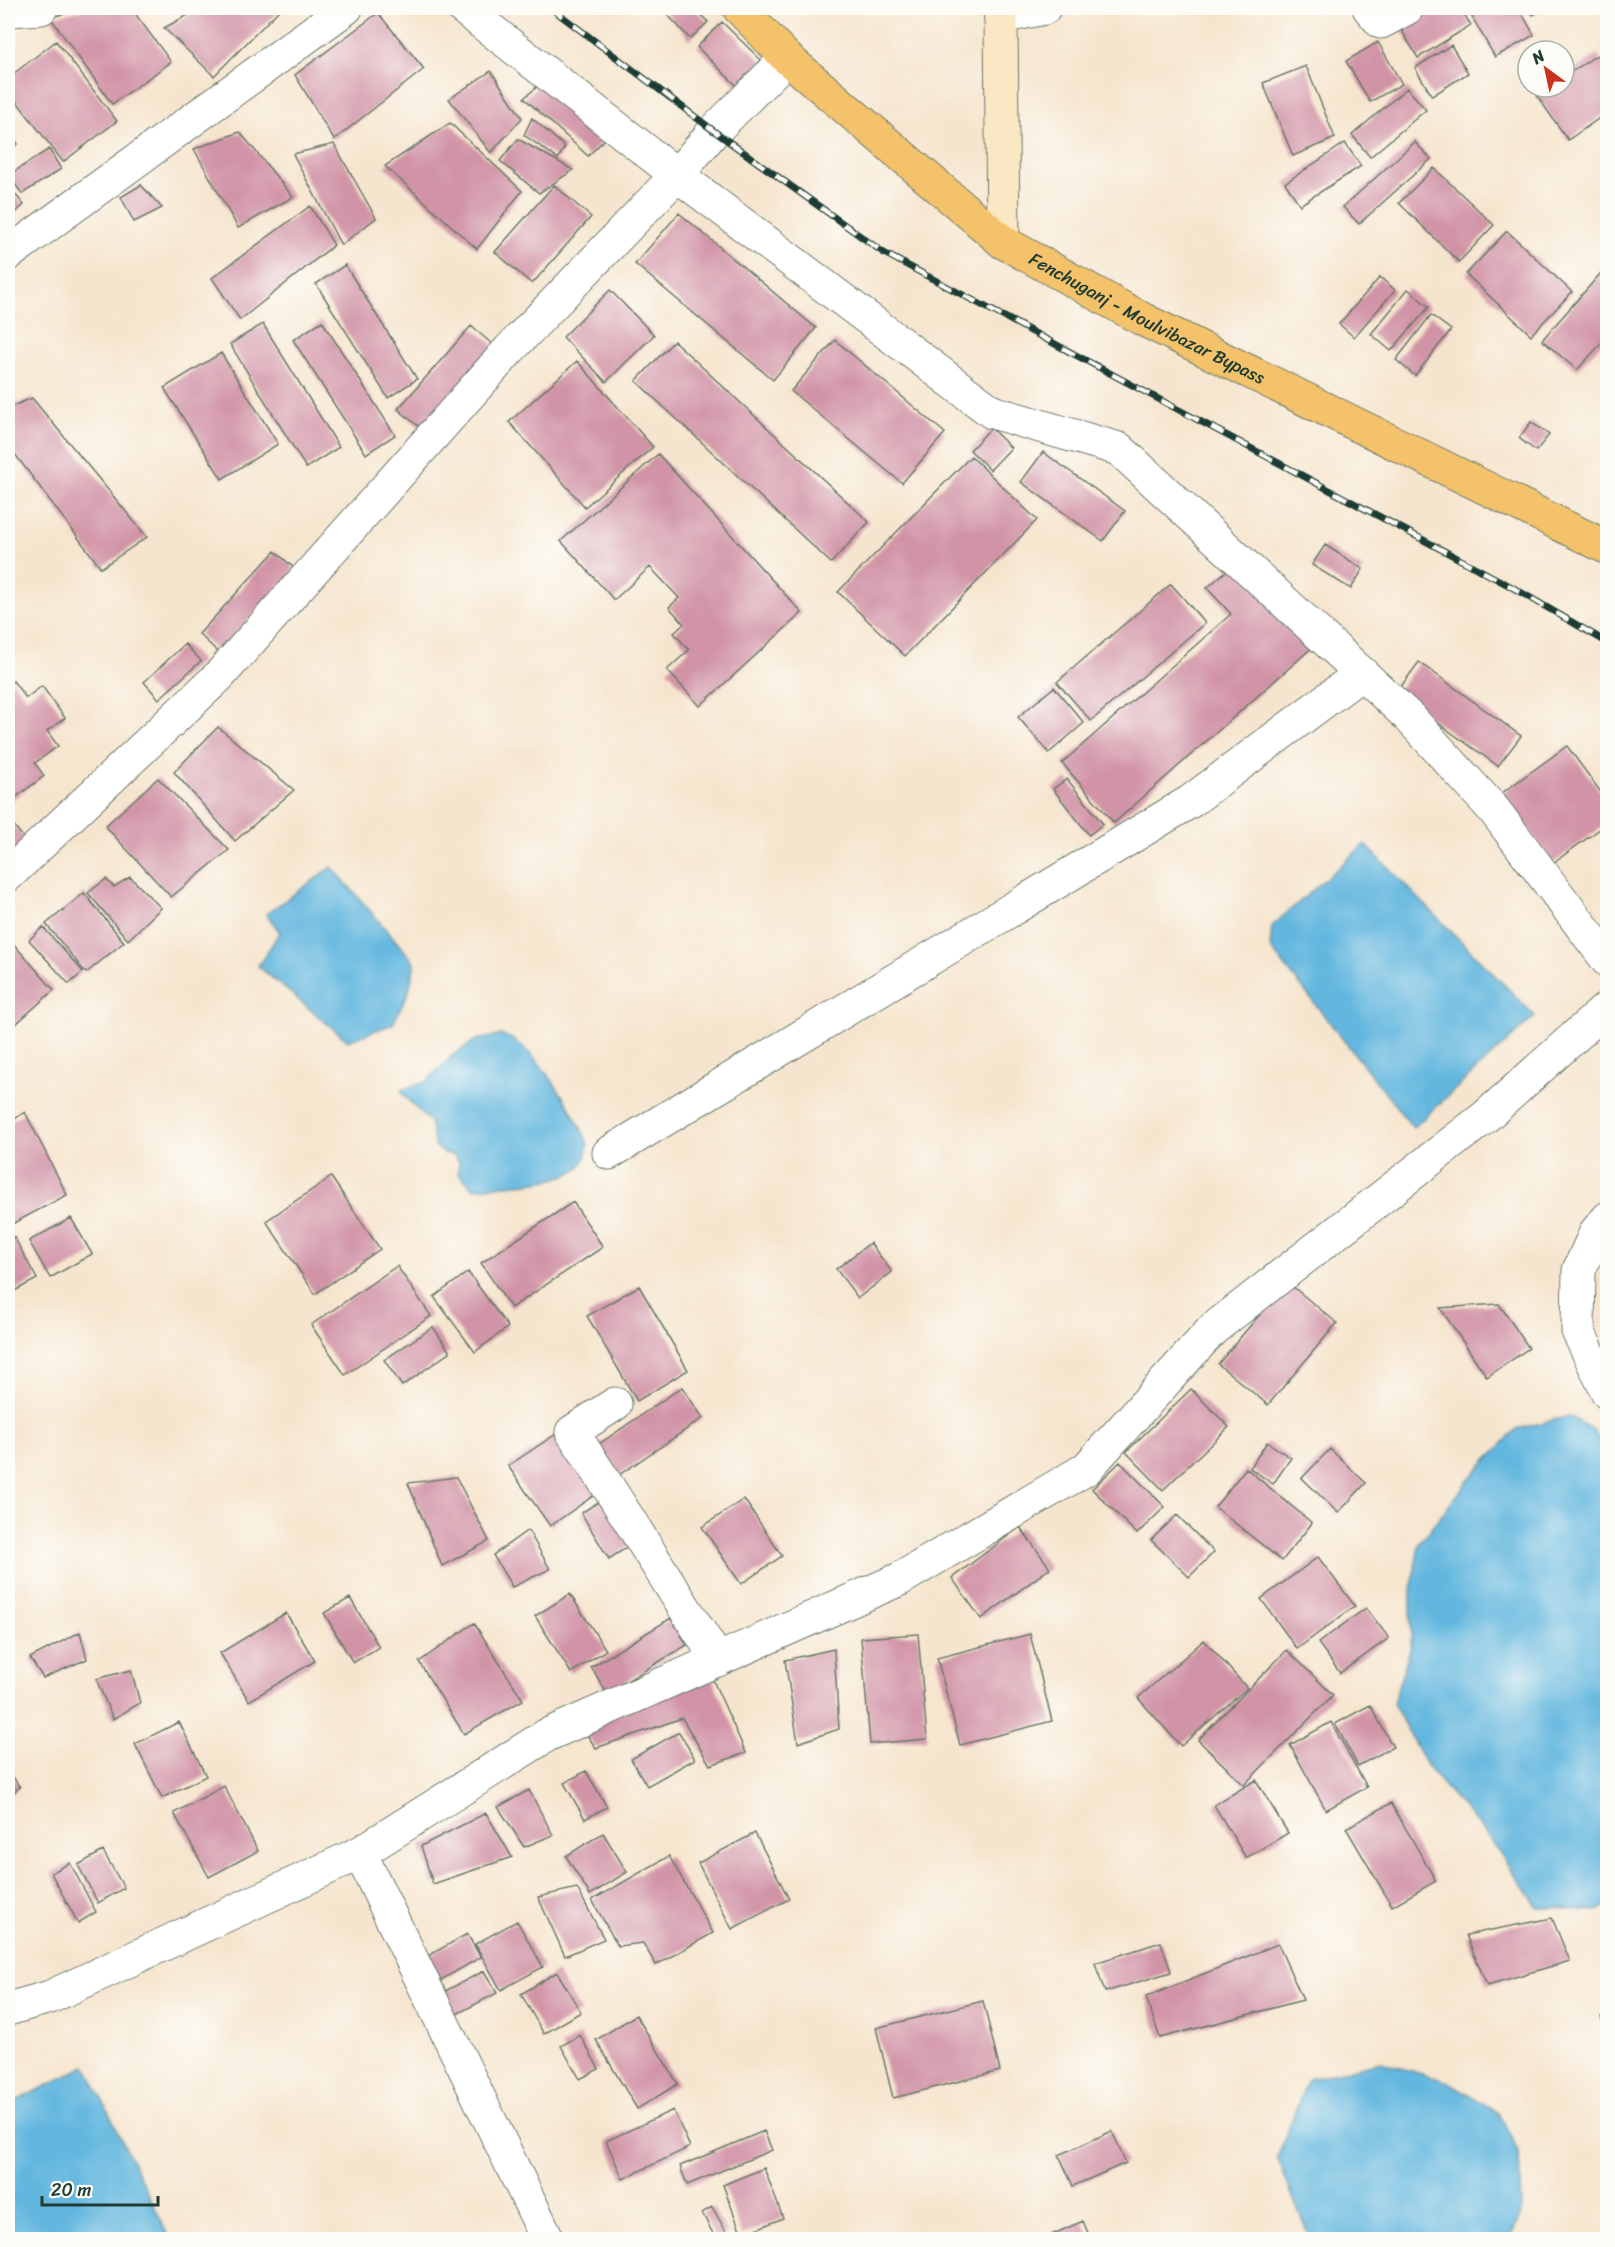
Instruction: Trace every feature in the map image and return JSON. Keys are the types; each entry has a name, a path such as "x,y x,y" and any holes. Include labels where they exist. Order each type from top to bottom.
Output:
{"highway":[{"name":"Fenchuganj - Moulvibazar Bypass","path":"739,8 787,58 1003,242 1144,320 1608,548"}],"street":[{"path":"8,10 41,8"},
{"path":"8,254 346,8"},
{"path":"463,8 677,175 992,412 1119,449 1409,717 1494,810 1608,961"},
{"path":"1003,242 1000,12 1044,8"},
{"path":"1369,8 1381,22 1407,8"},
{"path":"8,875 219,676 509,350 677,175 714,131 787,58"},
{"path":"609,1153 1191,801 1362,673"},
{"path":"8,2009 50,1996 360,1853 547,1735 900,1579 1086,1468 1213,1329 1485,1117 1608,1007"},
{"path":"1608,1218 1596,1232 1579,1270 1578,1331 1608,1393"},
{"path":"615,1404 572,1432 626,1511 659,1570 718,1660"},
{"path":"360,1853 548,2240"}],"water":[{"path":"1365,844 1535,1016 1413,1128 1270,947 1272,926"},
{"path":"332,867 415,963 409,991 393,1024 348,1041 258,966 280,932 266,914"},
{"path":"502,1035 527,1051 552,1081 574,1115 588,1144 587,1150 581,1165 561,1177 531,1183 474,1189 458,1173 459,1162 454,1155 444,1153 435,1146 430,1122 404,1096 401,1090 426,1082 453,1055 476,1040"},
{"path":"1569,1416 1594,1430 1607,1457 1608,1905 1597,1911 1538,1907 1484,1831 1427,1767 1393,1703 1411,1646 1411,1592 1419,1544 1474,1473 1517,1429"},
{"path":"1381,2062 1449,2082 1499,2113 1519,2152 1521,2213 1510,2239 1310,2239 1277,2158 1308,2079"},
{"path":"86,2066 170,2239 8,2239 8,2105"}],"building":[{"path":"91,8 131,8 171,62 112,104 50,17"},
{"path":"201,8 281,8 214,76 164,28"},
{"path":"674,8 694,8 708,22 690,39 667,14"},
{"path":"1431,8 1460,8 1471,25 1418,58 1399,26"},
{"path":"1467,8 1519,8 1534,35 1527,39 1516,39 1516,45 1495,57"},
{"path":"1528,8 1544,8 1533,15"},
{"path":"378,13 424,69 334,140 295,75"},
{"path":"722,22 764,63 739,88 697,47"},
{"path":"56,41 117,121 63,162 8,90 8,78"},
{"path":"1378,42 1402,84 1370,102 1346,61"},
{"path":"1451,45 1468,73 1432,96 1415,68"},
{"path":"1597,55 1608,70 1608,112 1568,140 1539,99 1576,99 1576,69"},
{"path":"1306,66 1335,138 1293,156 1263,83"},
{"path":"491,71 522,118 491,153 449,99"},
{"path":"545,80 612,132 588,156 524,98"},
{"path":"1407,88 1426,110 1370,157 1352,135"},
{"path":"532,118 565,147 558,159 524,135"},
{"path":"450,123 522,191 477,249 385,166"},
{"path":"240,132 293,197 238,228 194,149"},
{"path":"8,133 18,144 8,153"},
{"path":"518,139 573,170 539,193 500,161"},
{"path":"1415,142 1431,159 1359,224 1343,207"},
{"path":"1345,143 1361,166 1300,205 1285,183"},
{"path":"334,144 376,218 341,245 293,154"},
{"path":"49,149 61,169 22,194 9,175"},
{"path":"1434,168 1494,225 1459,262 1399,203"},
{"path":"141,185 162,208 134,222 121,197"},
{"path":"554,185 591,217 532,284 495,252"},
{"path":"8,188 24,205 8,219"},
{"path":"310,206 334,245 240,320 212,278"},
{"path":"679,213 816,328 773,380 635,264"},
{"path":"1507,231 1572,292 1531,335 1466,274"},
{"path":"345,265 417,379 388,398 316,284"},
{"path":"1608,265 1608,336 1577,370 1542,340"},
{"path":"1380,277 1395,290 1354,337 1339,324"},
{"path":"1408,289 1429,307 1391,351 1371,334"},
{"path":"610,290 654,335 606,382 563,337"},
{"path":"1431,315 1451,330 1415,376 1396,360"},
{"path":"322,321 395,435 366,454 293,340"},
{"path":"263,324 339,447 306,468 230,344"},
{"path":"471,326 497,348 425,432 398,409"},
{"path":"835,340 945,433 902,483 791,391"},
{"path":"674,341 869,522 831,563 636,381"},
{"path":"221,353 278,444 222,479 164,388"},
{"path":"577,361 653,447 585,507 509,422"},
{"path":"32,398 147,537 101,568 8,445 8,408"},
{"path":"1531,422 1549,435 1536,451 1519,438"},
{"path":"991,428 1011,448 990,470 970,450"},
{"path":"1043,452 1125,511 1103,541 1021,482"},
{"path":"658,454 802,613 700,706 667,670 689,650 674,633 684,624 669,607 679,598 650,567 614,600 561,541"},
{"path":"971,456 1037,520 905,656 838,592"},
{"path":"1325,545 1363,569 1351,589 1312,565"},
{"path":"275,551 295,569 219,653 199,634"},
{"path":"1233,565 1315,645 1114,823 1062,763 1231,614 1207,588"},
{"path":"1171,584 1205,623 1091,721 1057,682"},
{"path":"185,644 201,661 159,699 144,682"},
{"path":"1419,662 1521,736 1498,766 1396,693"},
{"path":"13,681 26,698 42,686 65,718 47,731 58,746 35,763 44,776 8,803 8,685"},
{"path":"1054,687 1084,723 1049,753 1018,717"},
{"path":"218,727 294,790 235,841 174,772"},
{"path":"1567,746 1608,802 1608,823 1553,863 1502,793"},
{"path":"158,778 229,850 171,897 105,826"},
{"path":"1067,779 1103,824 1089,835 1053,789"},
{"path":"8,818 29,845 8,863"},
{"path":"130,877 161,908 128,940 88,893 106,879 114,887"},
{"path":"84,893 124,942 86,973 46,924"},
{"path":"43,927 83,972 69,984 29,940"},
{"path":"10,940 54,990 8,1031 8,942"},
{"path":"25,1112 67,1195 12,1224 8,1217 8,1123"},
{"path":"331,1177 380,1249 315,1294 266,1221"},
{"path":"573,1202 603,1247 511,1308 481,1263"},
{"path":"71,1218 92,1254 50,1278 29,1241"},
{"path":"14,1237 37,1279 9,1294 8,1240"},
{"path":"870,1243 892,1272 858,1298 836,1269"},
{"path":"397,1266 431,1316 345,1375 311,1325"},
{"path":"468,1272 508,1327 475,1352 434,1297"},
{"path":"1287,1282 1337,1323 1268,1405 1218,1364"},
{"path":"639,1286 688,1370 637,1401 587,1316"},
{"path":"1499,1304 1529,1348 1487,1377 1440,1308"},
{"path":"433,1327 450,1352 402,1386 384,1360"},
{"path":"682,1387 703,1418 610,1481 589,1451"},
{"path":"1191,1389 1229,1427 1163,1490 1126,1452"},
{"path":"562,1430 603,1489 550,1526 508,1466"},
{"path":"1267,1442 1291,1458 1273,1484 1250,1468"},
{"path":"1330,1449 1366,1483 1338,1513 1302,1478"},
{"path":"1120,1462 1165,1507 1137,1534 1092,1489"},
{"path":"1246,1468 1312,1523 1282,1561 1215,1507"},
{"path":"456,1477 489,1541 442,1566 408,1483"},
{"path":"609,1495 637,1541 609,1559 581,1513"},
{"path":"744,1499 782,1556 741,1584 702,1527"},
{"path":"1177,1515 1214,1552 1189,1577 1151,1540"},
{"path":"1020,1527 1050,1568 981,1619 952,1578"},
{"path":"528,1530 550,1569 512,1587 493,1555"},
{"path":"1318,1557 1355,1606 1297,1649 1261,1599"},
{"path":"570,1594 606,1650 571,1673 535,1616"},
{"path":"350,1598 379,1647 353,1663 324,1613"},
{"path":"1366,1608 1389,1638 1340,1673 1318,1643"},
{"path":"286,1613 315,1661 249,1701 220,1653"},
{"path":"671,1618 687,1645 607,1693 591,1667"},
{"path":"474,1623 523,1700 464,1734 419,1662"},
{"path":"80,1632 87,1659 43,1678 30,1658"},
{"path":"918,1634 927,1739 870,1744 861,1638"},
{"path":"1030,1634 1052,1721 960,1745 937,1658"},
{"path":"1204,1640 1247,1688 1181,1746 1138,1698"},
{"path":"834,1649 839,1729 798,1743 785,1660"},
{"path":"1287,1650 1333,1695 1244,1785 1198,1740"},
{"path":"131,1670 140,1703 113,1719 96,1679"},
{"path":"711,1676 746,1753 710,1765 682,1718 596,1748 583,1729"},
{"path":"1370,1705 1393,1747 1358,1766 1335,1724"},
{"path":"179,1722 206,1776 162,1798 135,1744"},
{"path":"1331,1722 1367,1787 1326,1810 1290,1745"},
{"path":"679,1732 695,1759 647,1786 631,1759"},
{"path":"8,1770 20,1787 8,1797"},
{"path":"586,1771 607,1807 585,1819 564,1783"},
{"path":"1256,1780 1288,1833 1246,1858 1214,1805"},
{"path":"224,1786 258,1851 209,1877 174,1813"},
{"path":"529,1790 553,1835 524,1847 498,1807"},
{"path":"1391,1803 1436,1881 1392,1906 1346,1828"},
{"path":"486,1813 512,1857 433,1884 421,1846"},
{"path":"603,1833 627,1872 590,1895 566,1856"},
{"path":"755,1833 789,1899 732,1929 698,1863"},
{"path":"103,1851 124,1888 98,1903 78,1865"},
{"path":"669,1856 713,1933 656,1965 643,1943 618,1946 592,1900"},
{"path":"70,1863 96,1912 78,1923 51,1873"},
{"path":"577,1888 604,1939 565,1956 538,1897"},
{"path":"1552,1918 1570,1961 1487,1985 1466,1935"},
{"path":"517,1921 543,1967 501,1990 475,1944"},
{"path":"467,1934 481,1957 441,1980 428,1956"},
{"path":"1161,1942 1171,1972 1105,1992 1095,1963"},
{"path":"1278,1944 1303,2000 1160,2038 1146,1997"},
{"path":"484,1971 497,1993 453,2016 441,1993"},
{"path":"557,1972 581,2012 544,2034 521,1994"},
{"path":"983,2001 1000,2071 893,2098 876,2028"},
{"path":"1608,2014 1608,2034 1607,2034 1601,2017"},
{"path":"636,2015 678,2084 637,2109 596,2040"},
{"path":"580,2035 599,2069 580,2079 561,2046"},
{"path":"673,2110 690,2147 623,2179 606,2141"},
{"path":"764,2131 772,2150 687,2185 680,2166"},
{"path":"1112,2131 1126,2163 1073,2186 1059,2155"},
{"path":"764,2168 783,2218 742,2235 723,2185"},
{"path":"712,2207 727,2233 716,2239 702,2213"},
{"path":"1083,2221 1091,2240 1040,2240"}],"railway":[{"path":"551,8 714,131 884,253 1510,586 1608,643"}]}
